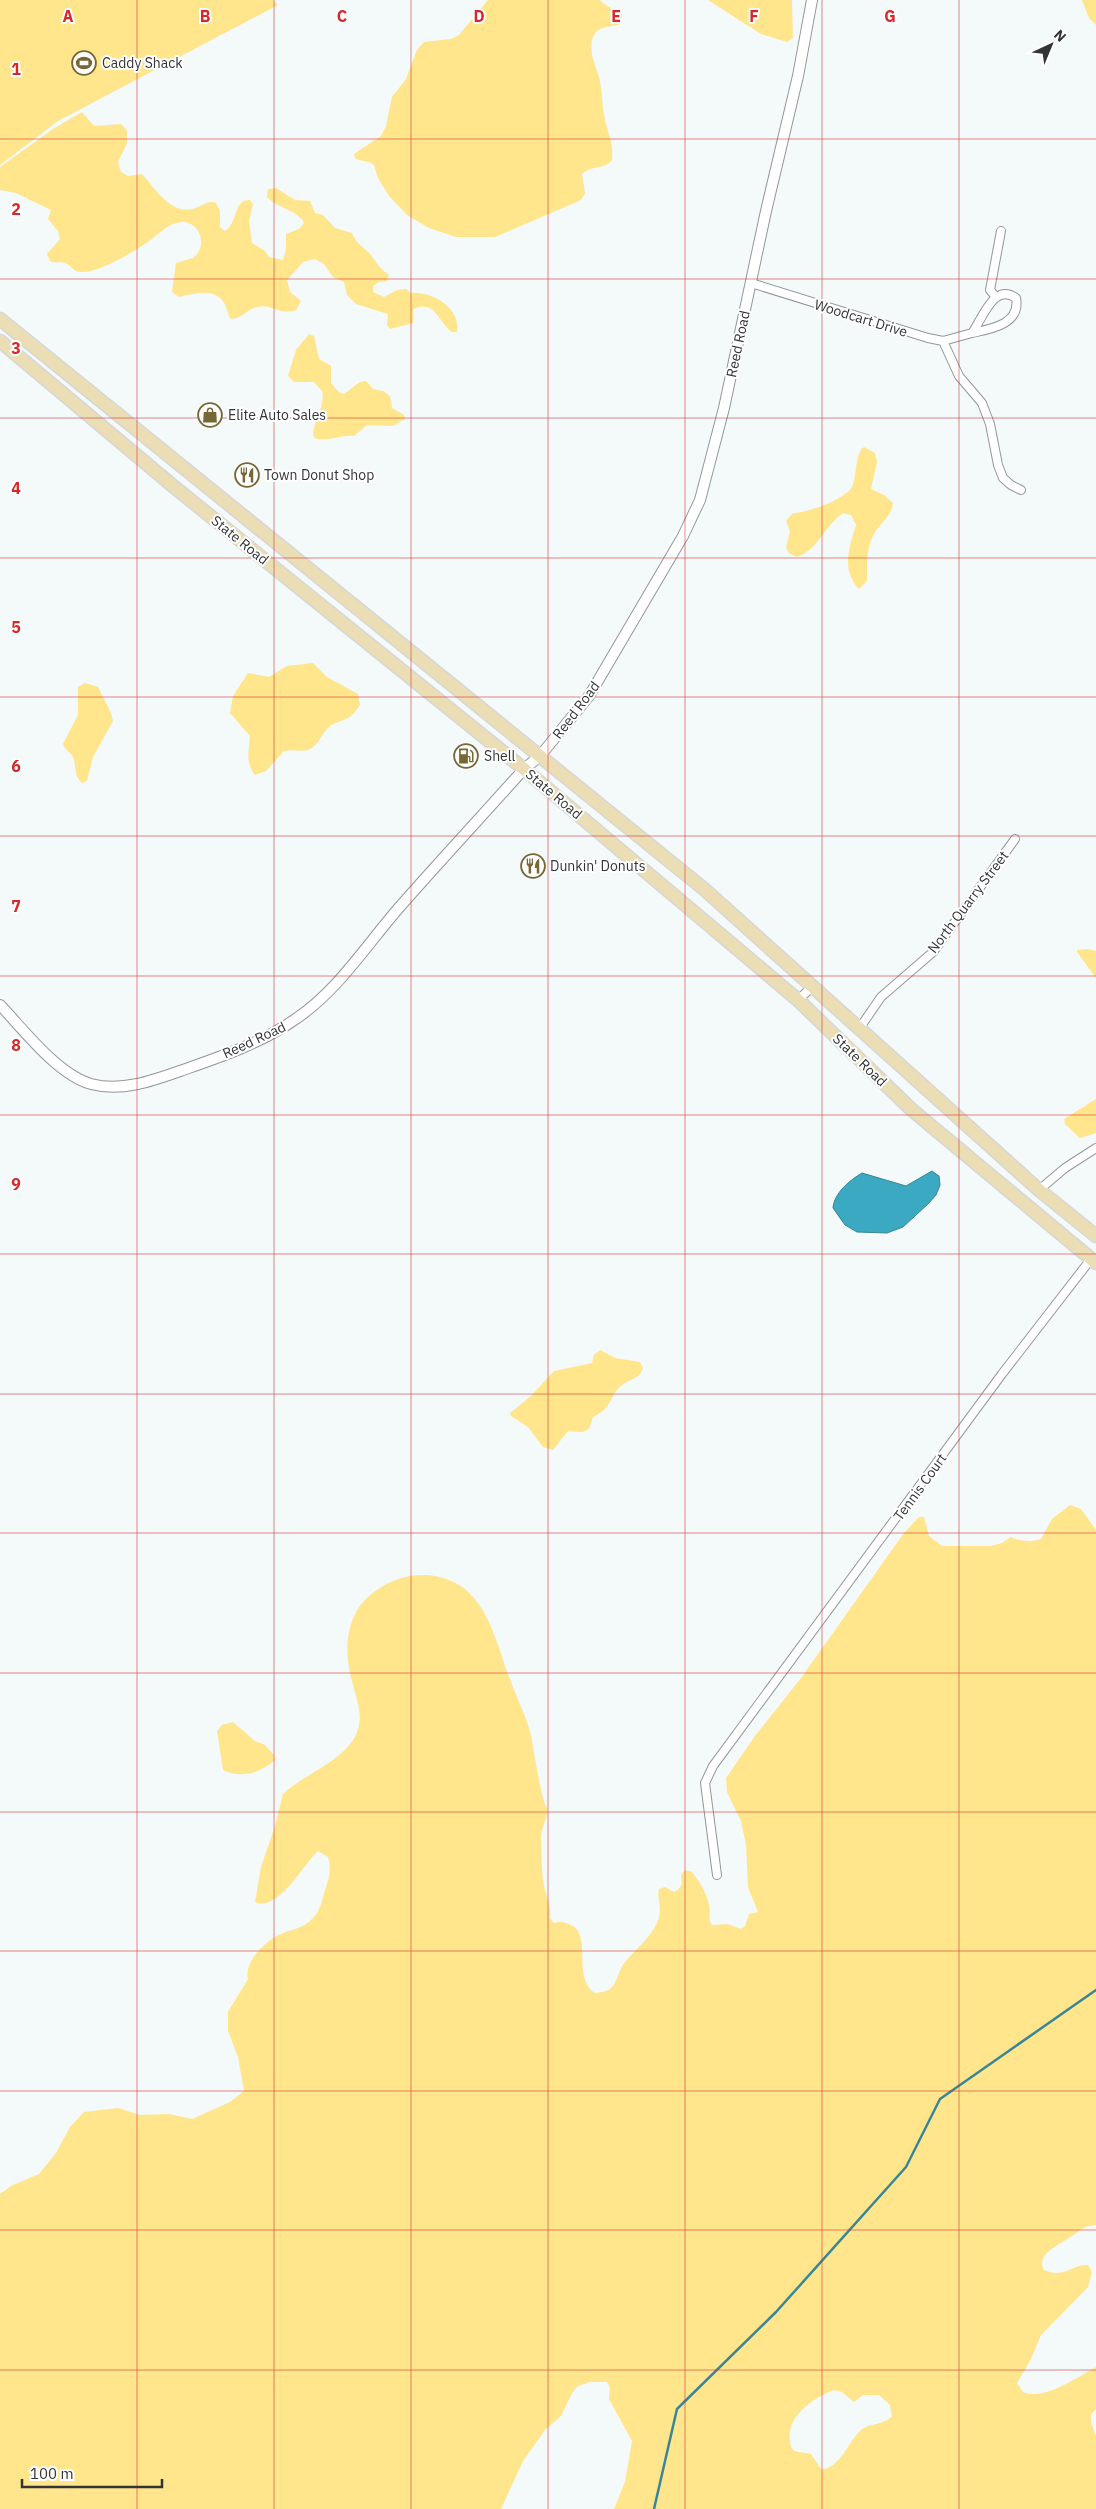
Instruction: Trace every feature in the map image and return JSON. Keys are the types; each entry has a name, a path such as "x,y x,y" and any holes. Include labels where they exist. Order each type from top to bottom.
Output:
{"main road":[{"name":"State Road","path":"0,319 704,889 1039,1190 1096,1236"},
{"name":"State Road","path":"0,341 152,469 524,769 798,1000 912,1110 1093,1261"}],"street":[{"name":"Reed Road","path":"0,1005 58,1064 90,1083 102,1086 122,1086 158,1078 270,1035 299,1017 325,994 524,769 540,756 579,709 599,680 683,536 700,500 724,408 798,76 812,0"},
{"path":"972,334 995,296 990,290 1001,231"},
{"name":"Woodcart Drive","path":"751,283 908,332 943,341 958,339 992,328 1014,317 1018,306 1016,298 1009,293 1001,292 995,296"},
{"path":"943,341 959,376 982,404 990,424 998,465 1003,478 1011,486 1021,490"},
{"name":"North Quarry Street","path":"859,1029 881,997 922,963 942,942 1016,839"},
{"path":"798,1000 812,986"},
{"path":"1039,1190 1065,1168 1096,1148"},
{"name":"Tennis Court","path":"717,1875 705,1782 713,1766 749,1714 918,1490 1008,1366 1093,1261"}],"shaded area":[{"name":"Caddy Shack","path":"0,0 273,0 278,5 58,121 0,165"},
{"path":"488,0 600,0 622,14 622,23 600,29 594,35 591,45 592,56 600,82 604,115 611,143 612,160 605,165 589,169 582,174 585,193 581,200 495,237 456,237 429,228 407,215 389,196 378,178 374,165 355,158 354,154 381,136 386,126 392,97 406,79 417,50 424,42 451,39 459,35"},
{"path":"708,0 792,0 793,38 787,42 761,34"},
{"path":"1082,0 1096,0 1096,25 1089,18"},
{"path":"82,112 94,126 121,124 127,130 127,143 118,162 121,172 128,176 142,174 159,194 173,206 189,210 209,202 214,202 220,211 220,227 225,231 232,223 241,203 250,200 253,204 249,221 252,243 265,251 269,257 283,260 286,250 286,234 299,229 304,223 297,215 271,201 267,197 268,189 276,188 295,200 310,201 315,213 323,215 335,228 352,233 389,275 387,281 379,282 373,286 373,292 384,297 397,290 406,289 411,293 419,293 436,298 450,309 457,323 457,332 452,332 436,313 427,307 413,309 413,323 390,329 387,325 388,314 356,304 347,295 344,282 333,277 324,264 315,259 303,262 287,280 290,292 301,301 296,310 285,312 262,306 253,308 235,319 231,319 224,302 218,296 202,293 179,297 172,292 176,263 193,258 200,248 201,242 198,230 189,223 182,222 169,226 129,254 108,265 88,272 78,272 65,263 50,261 47,254 60,239 58,231 48,219 51,210 16,193 0,190 0,167 53,129"},
{"path":"309,334 314,336 319,359 331,366 331,383 339,392 344,394 360,382 366,381 373,389 383,391 390,396 392,408 404,415 405,419 393,426 367,425 354,436 317,439 313,436 322,402 322,391 314,382 294,382 288,376 296,350"},
{"path":"864,447 875,453 877,462 871,489 884,495 893,503 890,512 871,539 867,581 859,589 853,582 848,566 849,550 856,525 851,515 843,513 811,548 797,557 790,554 786,548 790,531 786,521 793,513 825,505 848,492 854,483 859,454"},
{"path":"313,663 327,677 358,694 360,705 351,716 330,726 311,749 305,751 284,751 266,771 255,775 249,761 250,736 230,713 233,696 248,673 269,677 287,666"},
{"path":"85,683 98,687 113,721 93,757 87,781 82,783 76,774 73,757 63,744 78,715 78,687"},
{"path":"1088,949 1096,951 1096,978 1077,952 1077,950"},
{"path":"1096,1099 1096,1133 1080,1138 1065,1124 1064,1119"},
{"path":"600,1350 615,1358 640,1362 643,1368 642,1371 638,1376 625,1383 616,1391 609,1404 593,1417 589,1429 582,1432 568,1431 553,1450 543,1447 528,1427 511,1416 510,1413 531,1396 554,1371 592,1363 594,1355"},
{"path":"1070,1505 1081,1509 1096,1530 1096,2225 1079,2231 1048,2252 1042,2260 1044,2270 1051,2272 1063,2272 1082,2265 1088,2265 1092,2272 1088,2287 1041,2335 1031,2359 1017,2383 1023,2392 1031,2394 1051,2391 1096,2367 1096,2409 1091,2414 1091,2422 1096,2436 1096,2509 614,2509 625,2482 632,2441 609,2399 610,2388 607,2382 590,2382 578,2386 572,2393 561,2416 545,2430 523,2461 501,2509 0,2509 0,2194 11,2186 39,2174 56,2153 70,2127 84,2112 118,2108 140,2115 169,2114 192,2119 230,2102 244,2091 238,2057 228,2031 228,2012 248,1979 249,1966 252,1959 262,1947 273,1938 309,1922 316,1915 321,1905 330,1870 328,1857 318,1851 282,1894 264,1903 255,1902 261,1867 275,1826 283,1794 345,1750 357,1732 360,1713 349,1669 348,1644 352,1621 357,1610 365,1600 374,1592 393,1581 406,1577 427,1575 447,1579 462,1587 474,1598 484,1612 492,1628 512,1686 527,1721 542,1795 547,1808 541,1838 543,1879 550,1918 554,1923 569,1924 576,1929 582,1946 584,1977 588,1986 595,1993 607,1991 613,1986 623,1965 647,1939 657,1923 660,1912 659,1889 665,1887 674,1892 678,1890 682,1884 681,1875 685,1870 692,1872 705,1892 712,1925 727,1924 741,1929 745,1926 749,1914 758,1912 748,1887 746,1845 741,1821 727,1792 726,1778 755,1736 801,1678 904,1533 919,1517 924,1517 929,1536 942,1546 991,1546 1002,1543 1011,1537 1023,1541 1038,1540 1041,1539 1052,1519","holes":["834,2390 842,2392 854,2402 863,2395 879,2395 890,2405 892,2416 885,2421 864,2428 833,2465 821,2469 811,2454 797,2452 793,2449 790,2443 790,2431 797,2415 803,2409 826,2393"]},
{"path":"233,1722 255,1741 265,1745 274,1755 275,1760 269,1765 250,1773 237,1774 223,1770 217,1731 222,1725"}],"water":[{"path":"932,1171 939,1176 940,1185 936,1195 903,1227 887,1233 857,1232 845,1225 833,1208 839,1192 862,1173 906,1186"}],"waterway":[{"path":"654,2509 677,2409 776,2312 906,2167 940,2099 1096,1990"}],"place":[{"name":"Caddy Shack","path":"84,63"},
{"name":"Elite Auto Sales","path":"210,415"},
{"name":"Town Donut Shop","path":"247,475"},
{"name":"Shell","path":"466,756"},
{"name":"Dunkin' Donuts","path":"533,866"}]}
